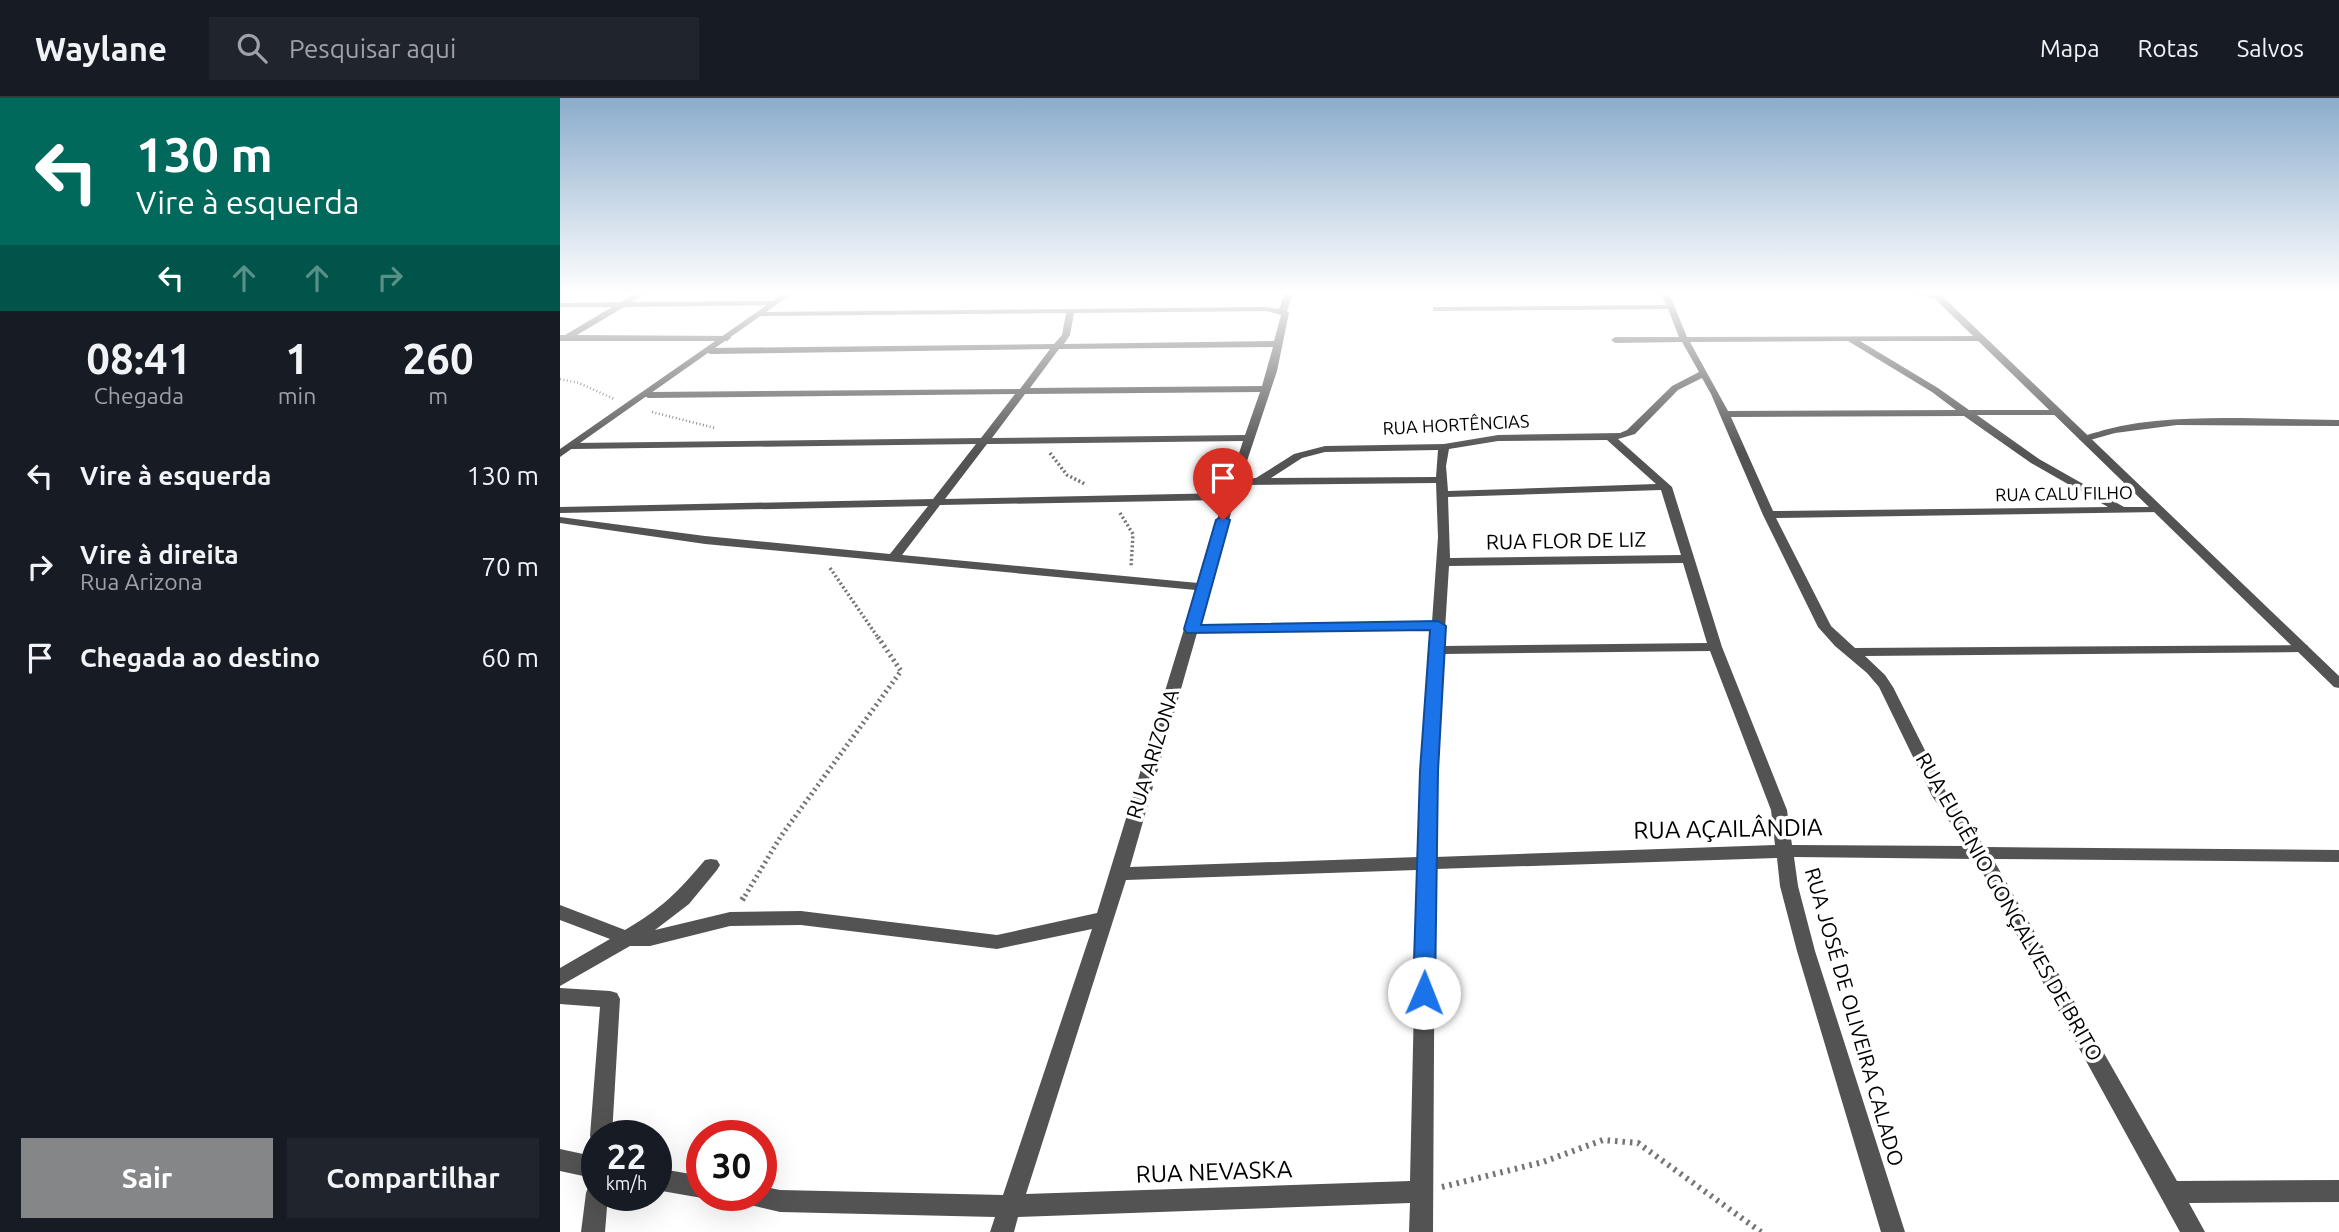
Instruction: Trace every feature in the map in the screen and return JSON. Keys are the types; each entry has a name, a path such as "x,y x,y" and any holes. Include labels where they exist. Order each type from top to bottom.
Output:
{"street":[{"path":"560,454 716,346"},
{"path":"709,351 1137,346"},
{"name":"RUA ARIZONA","path":"1003,1232 1009,1206 1119,874 1232,489 1277,346"},
{"name":"RUA EUGÊNIO GONÇALVES DE BRITO","path":"1688,346 1726,414 1769,515 1825,627 1836,641 1856,652 1872,666 1887,688 1930,779 1958,824 1980,852 2173,1192 2193,1232"},
{"path":"1861,346 1965,412 2035,461 2122,511"},
{"name":"RUA CALU FILHO","path":"1986,346 2156,510"},
{"path":"895,556 982,441 1058,347"},
{"path":"1666,487 1616,437 1631,432 1675,388 1703,374"},
{"path":"648,394 1264,389"},
{"path":"1726,414 2056,412"},
{"name":"RUA HORTÊNCIAS","path":"1260,481 1309,451 1363,447 1444,447 1498,438 1616,437"},
{"path":"572,446 1249,438"},
{"path":"1421,1232 1426,863 1435,650 1443,562 1441,487 1444,447"},
{"path":"560,510 936,503 1232,489 1260,481 1441,487 1666,487"},
{"name":"RUA JOSÉ DE OLIVEIRA CALADO","path":"1666,487 1715,647 1779,810 1784,851 1806,951 1893,1232"},
{"name":"RUA CALU FILHO","path":"1769,515 2156,510"},
{"path":"2156,510 2339,684"},
{"path":"560,520 705,540 1203,587"},
{"name":"RUA FLOR DE LIZ","path":"1443,562 1689,559"},
{"path":"1192,629 1438,626"},
{"path":"1435,650 1715,647"},
{"path":"1856,652 2302,648"},
{"name":"RUA AÇAILÂNDIA","path":"1119,874 1784,851 2339,856"},
{"path":"560,978 654,922 683,899 711,864"},
{"path":"560,912 626,938 650,939 730,919 801,918 997,942 1103,919"},
{"path":"560,996 610,999 602,1120"},
{"path":"560,1160 581,1165"},
{"path":"2173,1192 2339,1191"},
{"name":"RUA NEVASKA","path":"777,1200 1009,1206 1421,1192"},
{"path":"593,1232 595,1211"}],"lane":[{"path":"2083,439 2113,429 2155,423 2339,423"}],"path":[{"path":"730,919 781,836 901,671 818,550"},
{"path":"1421,1192 1543,1162 1604,1140 1638,1143 1761,1232"}],"route":[{"path":"1223,520 1192,629 1438,626 1429,771 1424,993"}]}
